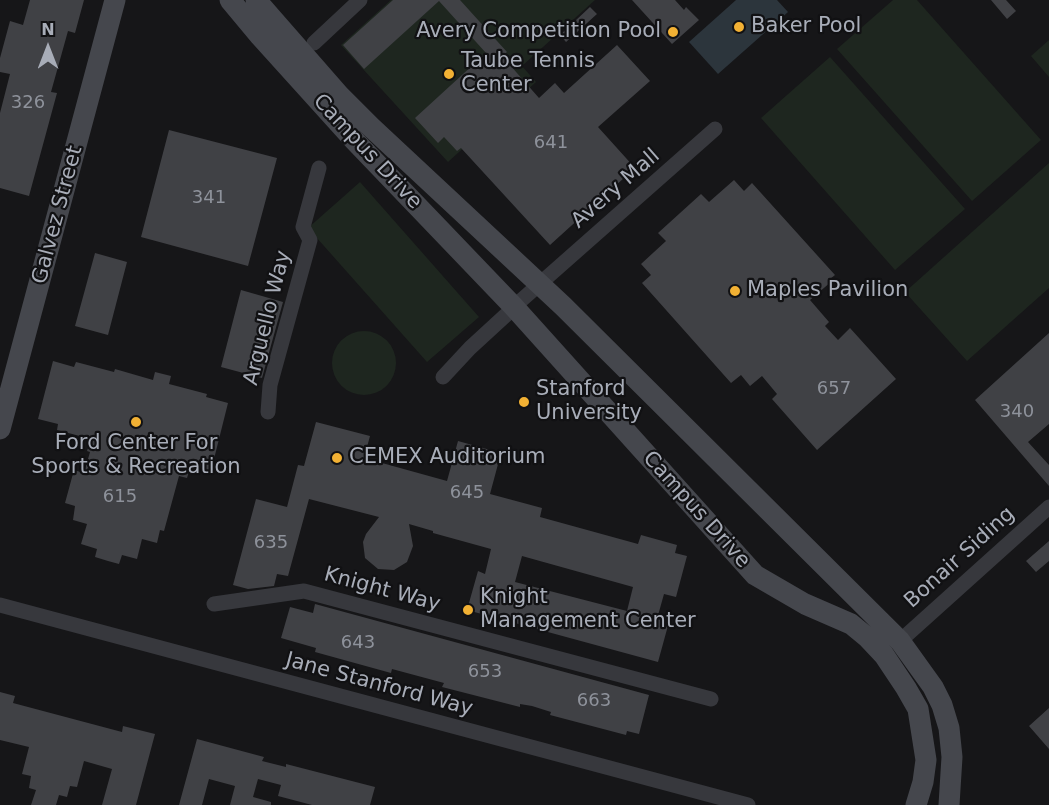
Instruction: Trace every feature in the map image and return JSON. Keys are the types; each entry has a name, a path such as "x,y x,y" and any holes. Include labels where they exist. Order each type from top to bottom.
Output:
{"street":[{"name":"Galvez Street","path":"0,429 115,0"},
{"name":"Campus Drive","path":"230,0 354,140 514,307 755,574 805,604 851,624 884,655 906,688 918,709 920,718 926,760 923,782 916,805"},
{"name":"Campus Drive","path":"256,0 339,95 371,127 562,306 900,640 933,687 942,705 949,728 952,756 949,805"},
{"path":"314,43 360,0"},
{"name":"Avery Mall","path":"443,377 470,348 539,284 715,129"},
{"name":"Arguello Way","path":"268,412 270,385 310,240 303,227 319,168"},
{"name":"Bonair Siding","path":"900,640 1049,507"},
{"name":"Knight Way","path":"214,604 304,591 711,699"},
{"name":"Jane Stanford Way","path":"0,604 748,805"}],"shaded area":[{"name":"Taube Tennis Center","path":"391,0 595,0 522,66 536,82 448,162 341,45"},
{"name":"Baker Pool","path":"736,0 777,0 788,12 718,74 689,42"},
{"path":"893,0 917,0 1041,140 972,201 837,49"},
{"path":"1049,40 1049,77 1031,56"},
{"path":"830,57 965,209 895,270 761,118"},
{"path":"1049,163 1049,288 967,361 905,292"},
{"path":"360,182 479,317 427,362 308,228"},
{"path":"364,331 382,337 390,345 396,363 390,381 382,389 364,395 346,389 338,381 332,363 338,345 346,337"}],"building":[{"path":"30,0 84,0 75,33 68,31 51,92 57,93 29,196 0,188 0,113 10,74 0,72 0,58 10,21 23,25"},
{"path":"393,0 460,0 507,52 502,56 539,98 555,83 564,93 617,45 650,81 598,127 635,168 550,245 461,148 457,151 444,137 438,143 415,118 486,53 439,1 364,69 343,45"},
{"name":"Avery Competition Pool","path":"632,0 675,0 684,10 686,7 699,20 672,44"},
{"path":"991,0 1006,0 1016,11 1007,19"},
{"path":"590,7 597,14 566,42 560,35"},
{"path":"169,130 277,158 248,266 141,237"},
{"name":"Maples Pavilion","path":"734,180 744,191 752,183 835,275 830,279 832,281 810,300 829,322 825,326 838,340 850,328 896,379 817,450 772,399 777,394 762,376 750,386 741,375 731,383 642,283 651,275 641,264 666,241 658,233 701,194 709,202"},
{"path":"95,253 127,262 108,335 75,326"},
{"path":"241,290 283,302 262,378 221,367"},
{"path":"1049,333 1049,424 1028,442 1049,465 1049,486 975,400"},
{"name":"Ford Center For Sports & Recreation","path":"53,361 74,367 76,362 114,372 115,369 153,380 155,372 171,376 169,384 207,394 206,397 228,403 211,471 191,465 187,478 179,476 164,531 160,530 157,543 142,539 137,559 122,555 119,564 95,557 97,549 81,544 87,524 73,520 75,506 65,503 74,470 84,473 91,439 57,430 58,424 38,419"},
{"path":"316,422 370,436 364,458 447,481 458,441 501,453 490,494 542,508 540,517 638,544 641,535 677,545 675,553 687,556 676,597 664,594 657,619 669,622 658,662 467,610 478,571 485,574 491,549 409,524 413,546 407,562 394,570 378,569 365,558 363,542 379,517 309,499 288,576 277,574 274,586 248,589 233,585 256,499 287,507 298,465 304,466","holes":["522,556 633,587 627,611 515,582"]},
{"path":"1049,541 1049,561 1036,572 1026,561"},
{"path":"315,604 649,695 639,734 627,731 626,735 550,715 551,712 532,706 520,704 520,707 442,687 444,683 392,669 391,673 315,652 316,648 281,638 290,607 313,613"},
{"path":"0,692 15,696 13,703 122,732 123,726 155,734 136,805 102,805 112,769 84,761 77,787 70,786 67,797 59,795 56,805 31,805 36,790 29,788 31,776 22,774 29,747 0,740"},
{"path":"1049,708 1049,749 1029,726"},
{"path":"197,739 264,757 262,761 286,767 286,764 375,787 370,805 312,805 278,796 281,785 258,779 253,797 271,802 271,805 230,805 235,786 209,779 202,805 179,805"}],"place":[{"name":"Baker Pool","path":"739,27"},
{"name":"Avery Competition Pool","path":"673,32"},
{"name":"Taube Tennis Center","path":"449,74"},
{"name":"Maples Pavilion","path":"735,291"},
{"name":"Stanford University","path":"524,402"},
{"name":"Ford Center For Sports & Recreation","path":"136,422"},
{"name":"CEMEX Auditorium","path":"337,458"},
{"name":"Knight Management Center","path":"468,610"}]}
